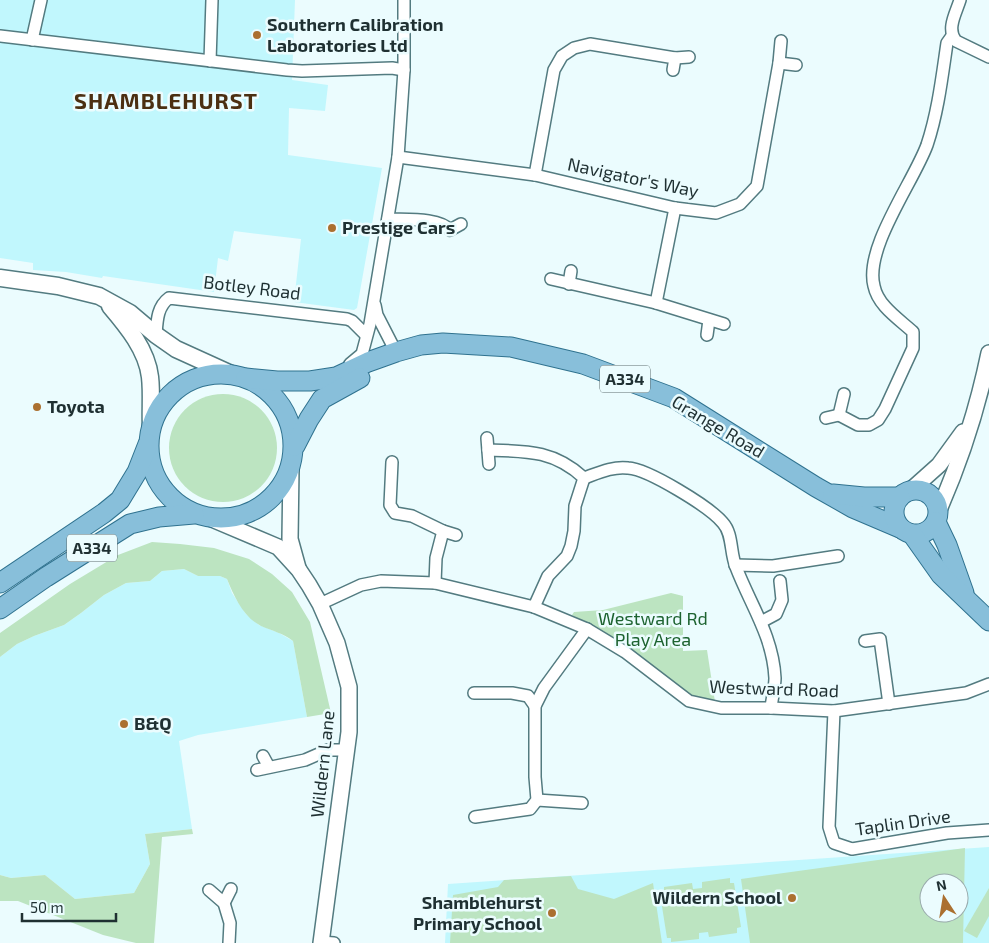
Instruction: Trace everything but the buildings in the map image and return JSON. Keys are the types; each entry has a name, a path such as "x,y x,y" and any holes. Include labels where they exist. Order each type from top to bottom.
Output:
{"main road":[{"path":"0,278 58,286 99,296 130,313 156,335 188,355 266,388 281,404 291,424 295,446 291,468 282,486 269,502 252,513 233,518 212,519 194,514 174,502 160,485 151,464 150,376 140,346 104,299"},
{"name":"Grange Road","path":"239,376 277,381 310,381 336,377 368,362 421,345 443,343 511,347 583,364 674,398 816,487 853,508 906,531"},
{"name":"Grange Road","path":"295,446 322,399 368,373 396,352"},
{"path":"150,435 157,412 167,398 181,386 196,378 214,374 239,376"},
{"name":"A334","path":"0,583 104,513 120,500 137,472 150,435"},
{"path":"967,599 948,552 937,517 934,500 924,492 906,494 896,502 894,516 941,575 989,621"},
{"name":"Grange Road","path":"830,494 864,497 906,494"},
{"name":"A334","path":"0,609 46,577 130,524 159,517 194,514"},
{"path":"906,531 926,532 937,517"}],"street":[{"path":"32,40 40,0"},
{"path":"210,61 212,0"},
{"path":"336,377 362,354 370,324 398,157 404,70 404,0"},
{"path":"960,0 951,29 952,36 956,41 989,57"},
{"path":"0,36 302,71 392,68 404,70"},
{"path":"826,418 839,415 858,424 869,425 878,420 913,348 913,332 881,302 873,286 873,262 889,218 909,184 927,144 938,102 947,43 952,36"},
{"name":"Navigator's Way","path":"398,157 535,174 675,208 716,213 740,204 757,186 779,63 781,41"},
{"path":"535,174 554,70 562,56 574,48 590,44 675,58 688,57"},
{"path":"674,70 675,58"},
{"path":"779,63 796,66"},
{"path":"656,303 675,208"},
{"path":"388,219 429,220 446,226 454,232"},
{"path":"568,284 571,271"},
{"path":"552,279 656,303 724,324"},
{"name":"Botley Road","path":"156,335 162,304 169,298 347,319 352,321 366,335"},
{"path":"374,298 377,315 396,352"},
{"path":"707,335 709,320"},
{"path":"937,517 955,474 984,377 989,353"},
{"path":"839,415 844,394"},
{"path":"906,494 939,465 970,422"},
{"path":"489,464 487,444 528,451 558,459 572,466 584,478"},
{"path":"392,462 390,505 393,511 398,514 412,516 456,535"},
{"name":"Wildern Lane","path":"291,468 290,539 299,570"},
{"path":"584,478 617,468 631,468 648,474 691,498 718,517 725,525 735,565 762,622 770,647 775,679 771,708"},
{"path":"534,607 548,576 567,556 569,551 574,530 575,506 584,478"},
{"name":"Wildern Lane","path":"212,519 278,547 299,570 320,604 337,643 348,687 349,732 325,943"},
{"path":"435,583 436,558 443,531"},
{"path":"735,565 772,566 838,556"},
{"path":"762,622 776,614 782,600 780,581"},
{"name":"Westward Road","path":"320,604 361,585 375,582 435,583 534,607 587,629 625,652 689,701 721,708 771,708 834,712 966,693 989,684"},
{"path":"475,817 530,809 537,800 535,706 544,688 587,629"},
{"path":"865,641 880,639 889,704"},
{"path":"474,693 512,693 528,696 535,706"},
{"name":"Taplin Drive","path":"834,712 829,827 834,843 852,849 947,833 989,830"},
{"path":"257,770 305,760 328,750 346,750"},
{"path":"263,756 269,767"},
{"path":"537,800 582,804"},
{"path":"224,903 231,889"},
{"path":"209,890 224,903 230,923 229,943"}],"shaded area":[{"path":"0,0 295,0 292,80 328,85 325,111 289,108 288,155 382,168 357,308 354,310 294,302 301,239 234,231 228,261 218,258 214,292 103,276 102,278 66,272 33,270 33,263 0,258"},
{"name":"B&Q","path":"184,569 198,576 220,576 227,579 232,593 246,614 259,625 293,641 307,717 198,735 179,741 192,829 145,834 150,864 134,893 75,899 45,875 11,878 0,875 0,657 17,644 64,625 104,595 126,583 150,581 162,571"},
{"name":"Wildern School","path":"989,847 989,943 445,943 448,884"}],"green space":[{"path":"223,394 244,398 261,410 273,427 277,448 273,469 261,486 244,498 223,502 202,498 185,486 173,469 169,448 173,427 185,410 202,398"},
{"path":"152,542 214,548 249,559 272,574 292,592 310,622 331,713 307,717 293,641 261,626 249,617 236,599 227,579 220,576 198,576 184,569 162,571 150,581 126,583 104,595 64,625 17,644 0,657 0,633 70,584 118,555"},
{"name":"Westward Rd Play Area","path":"671,593 683,596 683,651 707,650 715,702 687,694 625,646 572,615 574,612 603,610"},
{"path":"192,829 193,834 162,837 154,943 136,943 103,935 18,901 0,901 0,875 11,878 45,875 75,899 134,893 150,864 145,834"},
{"path":"965,848 964,873 919,873 919,923 963,923 963,943 750,943 741,879"},
{"name":"Shamblehurst Primary School","path":"571,876 578,889 614,899 653,883 662,943 450,943 453,895 498,887 504,880"},
{"path":"730,878 730,883 734,883 741,927 737,928 737,933 709,937 708,932 699,933 699,939 671,942 671,938 667,938 660,894 664,893 664,887 692,883 693,889 702,888 702,882"},
{"path":"989,888 989,916 977,938 964,931"}],"place":[{"name":"Southern Calibration Laboratories Ltd","path":"257,35"},
{"name":"Prestige Cars","path":"332,228"},
{"name":"Toyota","path":"37,407"},
{"name":"B&Q","path":"124,724"},
{"name":"Wildern School","path":"792,898"},
{"name":"Shamblehurst Primary School","path":"552,913"}],"district":[{"name":"SHAMBLEHURST","path":"166,101"}]}
